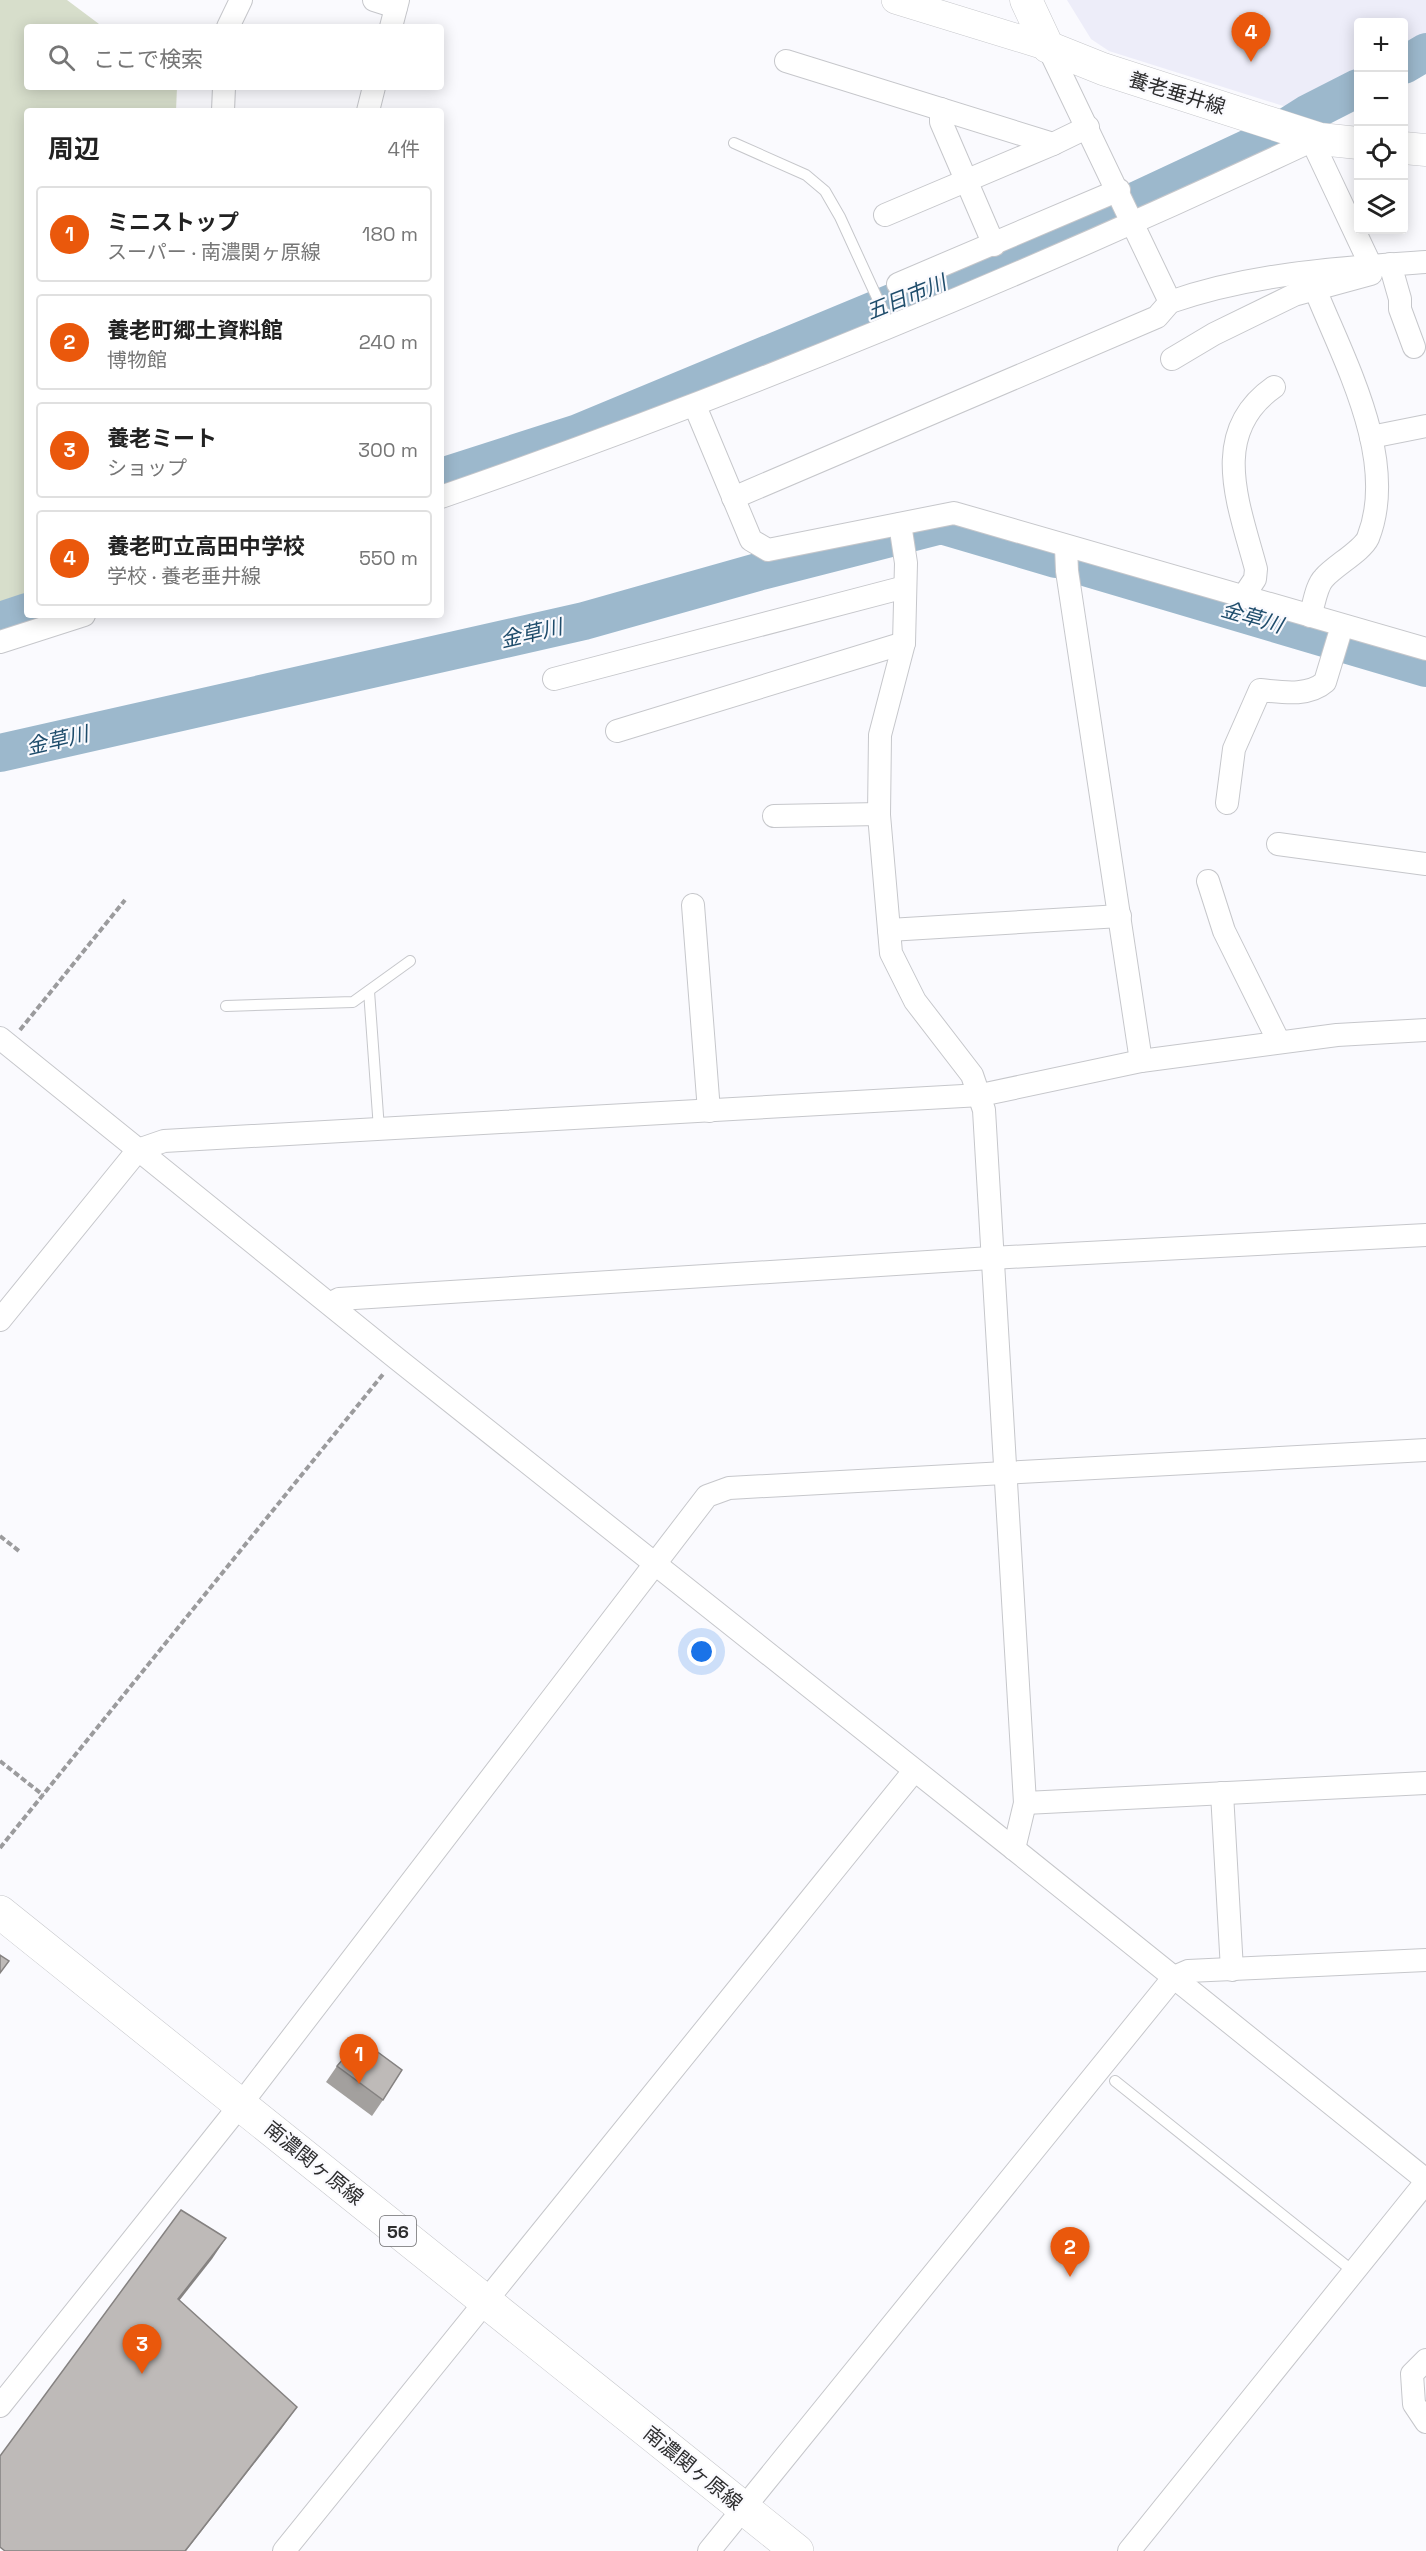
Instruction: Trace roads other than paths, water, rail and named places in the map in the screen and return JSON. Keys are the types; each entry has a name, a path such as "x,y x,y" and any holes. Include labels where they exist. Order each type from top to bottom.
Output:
{"main road":[{"path":"1026,0 1048,47"},
{"name":"養老垂井線","path":"1048,47 1104,69 1260,118 1309,137 1354,142"},
{"path":"1408,148 1426,150"},
{"name":"南濃関ヶ原線","path":"0,1912 796,2551"}],"street":[{"path":"229,24 241,0"},
{"path":"374,0 395,11"},
{"path":"895,0 1048,47 1119,190 1170,302"},
{"path":"786,61 1053,144"},
{"path":"223,108 224,90"},
{"path":"369,108 374,90"},
{"path":"941,109 941,122 994,245"},
{"path":"885,215 1088,127"},
{"path":"444,495 695,406 890,326 1135,224 1309,137 1401,299 1400,309 1414,347"},
{"path":"898,284 1119,190"},
{"path":"733,498 1157,317 1170,302 1198,292 1320,269 1426,262"},
{"path":"1172,359 1232,325 1294,295 1371,274 1380,265"},
{"path":"1310,616 1322,580 1367,541 1376,508 1375,460 1371,437 1359,395 1315,289"},
{"path":"1242,597 1255,579 1256,569 1233,473 1232,451 1243,418 1264,394 1274,387"},
{"path":"695,406 751,540 768,550 901,534 954,513 1065,547 1310,616 1339,636 1426,649"},
{"path":"1371,437 1426,426"},
{"path":"901,534 906,563 904,643 880,735 879,814 891,953 915,1001 972,1075 981,1095 984,1110 1025,1803 1014,1849"},
{"path":"1065,547 1066,571 1141,1061"},
{"path":"554,679 905,587"},
{"path":"0,642 75,618"},
{"path":"1227,804 1234,748 1260,690 1292,693 1318,689 1325,682 1339,636"},
{"path":"617,731 904,643"},
{"path":"774,816 879,814"},
{"path":"1278,844 1426,864"},
{"path":"1208,881 1224,931 1280,1042"},
{"path":"693,905 709,1111"},
{"path":"889,930 1119,916"},
{"path":"0,1320 138,1150 164,1141 981,1095 1141,1061 1337,1035 1426,1030"},
{"path":"4,1041 654,1565 1014,1849 1426,2181 1129,2551"},
{"path":"331,1303 339,1299 991,1258 1426,1235"},
{"path":"0,2406 241,2104 707,1496 729,1488 1426,1450"},
{"path":"284,2551 914,1771"},
{"path":"1025,1803 1426,1783"},
{"path":"1222,1793 1232,1970"},
{"path":"709,2551 1174,1977 1188,1971 1426,1960"},
{"path":"1426,2360 1412,2374 1414,2404 1426,2422"}],"lane":[{"path":"734,142 806,175 825,191 840,217 890,326"},
{"path":"226,1006 353,1002 410,961"},
{"path":"369,991 379,1129"},
{"path":"1115,2081 1354,2272"}],"waterway":[{"name":"五日市川","path":"1408,63 1426,52"},
{"name":"五日市川","path":"444,476 578,433 1116,210 1266,140 1307,114 1354,90"},
{"name":"金草川","path":"0,753 584,621 761,571 941,525 1056,559"},
{"name":"金草川","path":"1078,565 1426,668"},
{"name":"五日市川","path":"0,621 24,613"}],"place":[{"name":"養老町立高田中学校","path":"1251,62"},
{"name":"ミニストップ","path":"359,2084"},
{"name":"養老町郷土資料館","path":"1070,2277"},
{"name":"養老ミート","path":"142,2374"}]}
